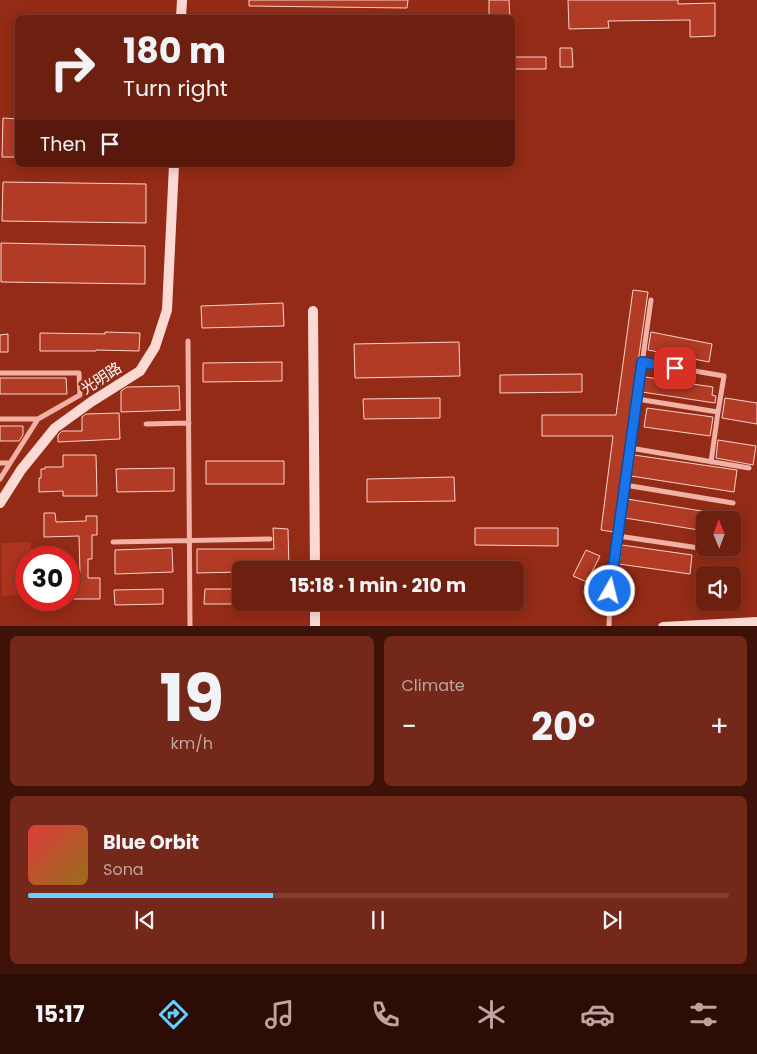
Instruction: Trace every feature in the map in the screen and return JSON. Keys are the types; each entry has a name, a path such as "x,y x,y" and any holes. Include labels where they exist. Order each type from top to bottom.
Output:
{"street":[{"path":"181,15 182,0"},
{"name":"光明路","path":"0,502 21,470 55,428 91,402 140,371 155,347 166,310 174,167"},
{"path":"609,626 610,591 651,300"},
{"path":"313,310 315,561"},
{"path":"188,341 190,626"},
{"path":"642,362 724,376 711,462"},
{"path":"0,373 79,373 80,395 38,419 0,478"},
{"path":"637,399 718,412"},
{"path":"0,419 38,419"},
{"path":"146,424 189,423"},
{"path":"630,448 749,468"},
{"path":"0,463 9,463"},
{"path":"625,485 734,503"},
{"path":"618,536 696,548"},
{"path":"113,542 270,539"},
{"path":"315,611 315,626"},
{"path":"663,626 757,622"}],"shaded area":[{"path":"31,542 31,546 15,546 15,595 2,596 1,543"}],"building":[{"path":"249,0 408,0 407,8 249,6"},
{"path":"489,0 509,0 510,15 489,15"},
{"path":"568,0 678,0 678,4 715,3 715,36 690,37 690,20 608,21 609,28 569,29"},
{"path":"560,48 572,48 573,67 560,67"},
{"path":"515,57 546,57 546,69 515,69"},
{"path":"3,118 15,119 15,157 2,157"},
{"path":"3,182 146,184 146,223 2,221"},
{"path":"1,243 145,246 145,284 1,282"},
{"path":"633,290 648,292 614,532 601,530 613,436 542,436 542,415 616,415"},
{"path":"283,303 284,326 202,328 201,306"},
{"path":"105,332 140,333 139,351 40,351 40,333 105,334"},
{"path":"651,332 712,344 709,362 648,350"},
{"path":"8,334 8,352 0,352 0,335"},
{"path":"459,342 460,376 355,378 354,344"},
{"path":"282,362 282,381 203,382 203,363"},
{"path":"582,374 582,392 500,393 500,375"},
{"path":"645,377 713,387 712,395 716,396 715,403 642,392"},
{"path":"0,378 66,378 67,394 0,394"},
{"path":"179,386 180,410 121,412 121,391 127,387"},
{"path":"440,398 440,418 364,419 363,399"},
{"path":"725,398 757,403 757,424 722,418"},
{"path":"647,408 713,417 710,436 644,427"},
{"path":"119,413 120,439 58,442 58,435 62,431 82,431 82,417 86,414"},
{"path":"0,426 23,426 23,435 19,441 0,441"},
{"path":"718,440 756,446 753,465 716,458"},
{"path":"63,455 96,455 97,496 63,496 63,491 39,492 41,469 45,469 45,467 63,467"},
{"path":"634,455 737,470 734,492 631,476"},
{"path":"206,461 284,461 284,484 206,484"},
{"path":"174,468 174,491 117,492 116,469"},
{"path":"454,477 455,501 367,502 367,479"},
{"path":"627,499 702,511 696,511 696,530 625,518"},
{"path":"44,513 55,513 56,522 86,521 86,516 97,516 97,535 92,535 92,559 88,559 88,578 100,578 100,599 80,599 79,536 44,537"},
{"path":"273,528 288,529 289,561 232,561 232,572 197,573 197,549 274,549"},
{"path":"475,528 558,528 558,546 475,545"},
{"path":"622,545 692,555 690,574 619,564"},
{"path":"172,548 173,572 115,574 115,550"},
{"path":"586,550 600,556 587,582 573,576"},
{"path":"163,589 163,604 115,605 114,590"},
{"path":"205,589 232,589 232,604 204,604"}],"route":[{"path":"610,591 642,362 675,368"}]}
